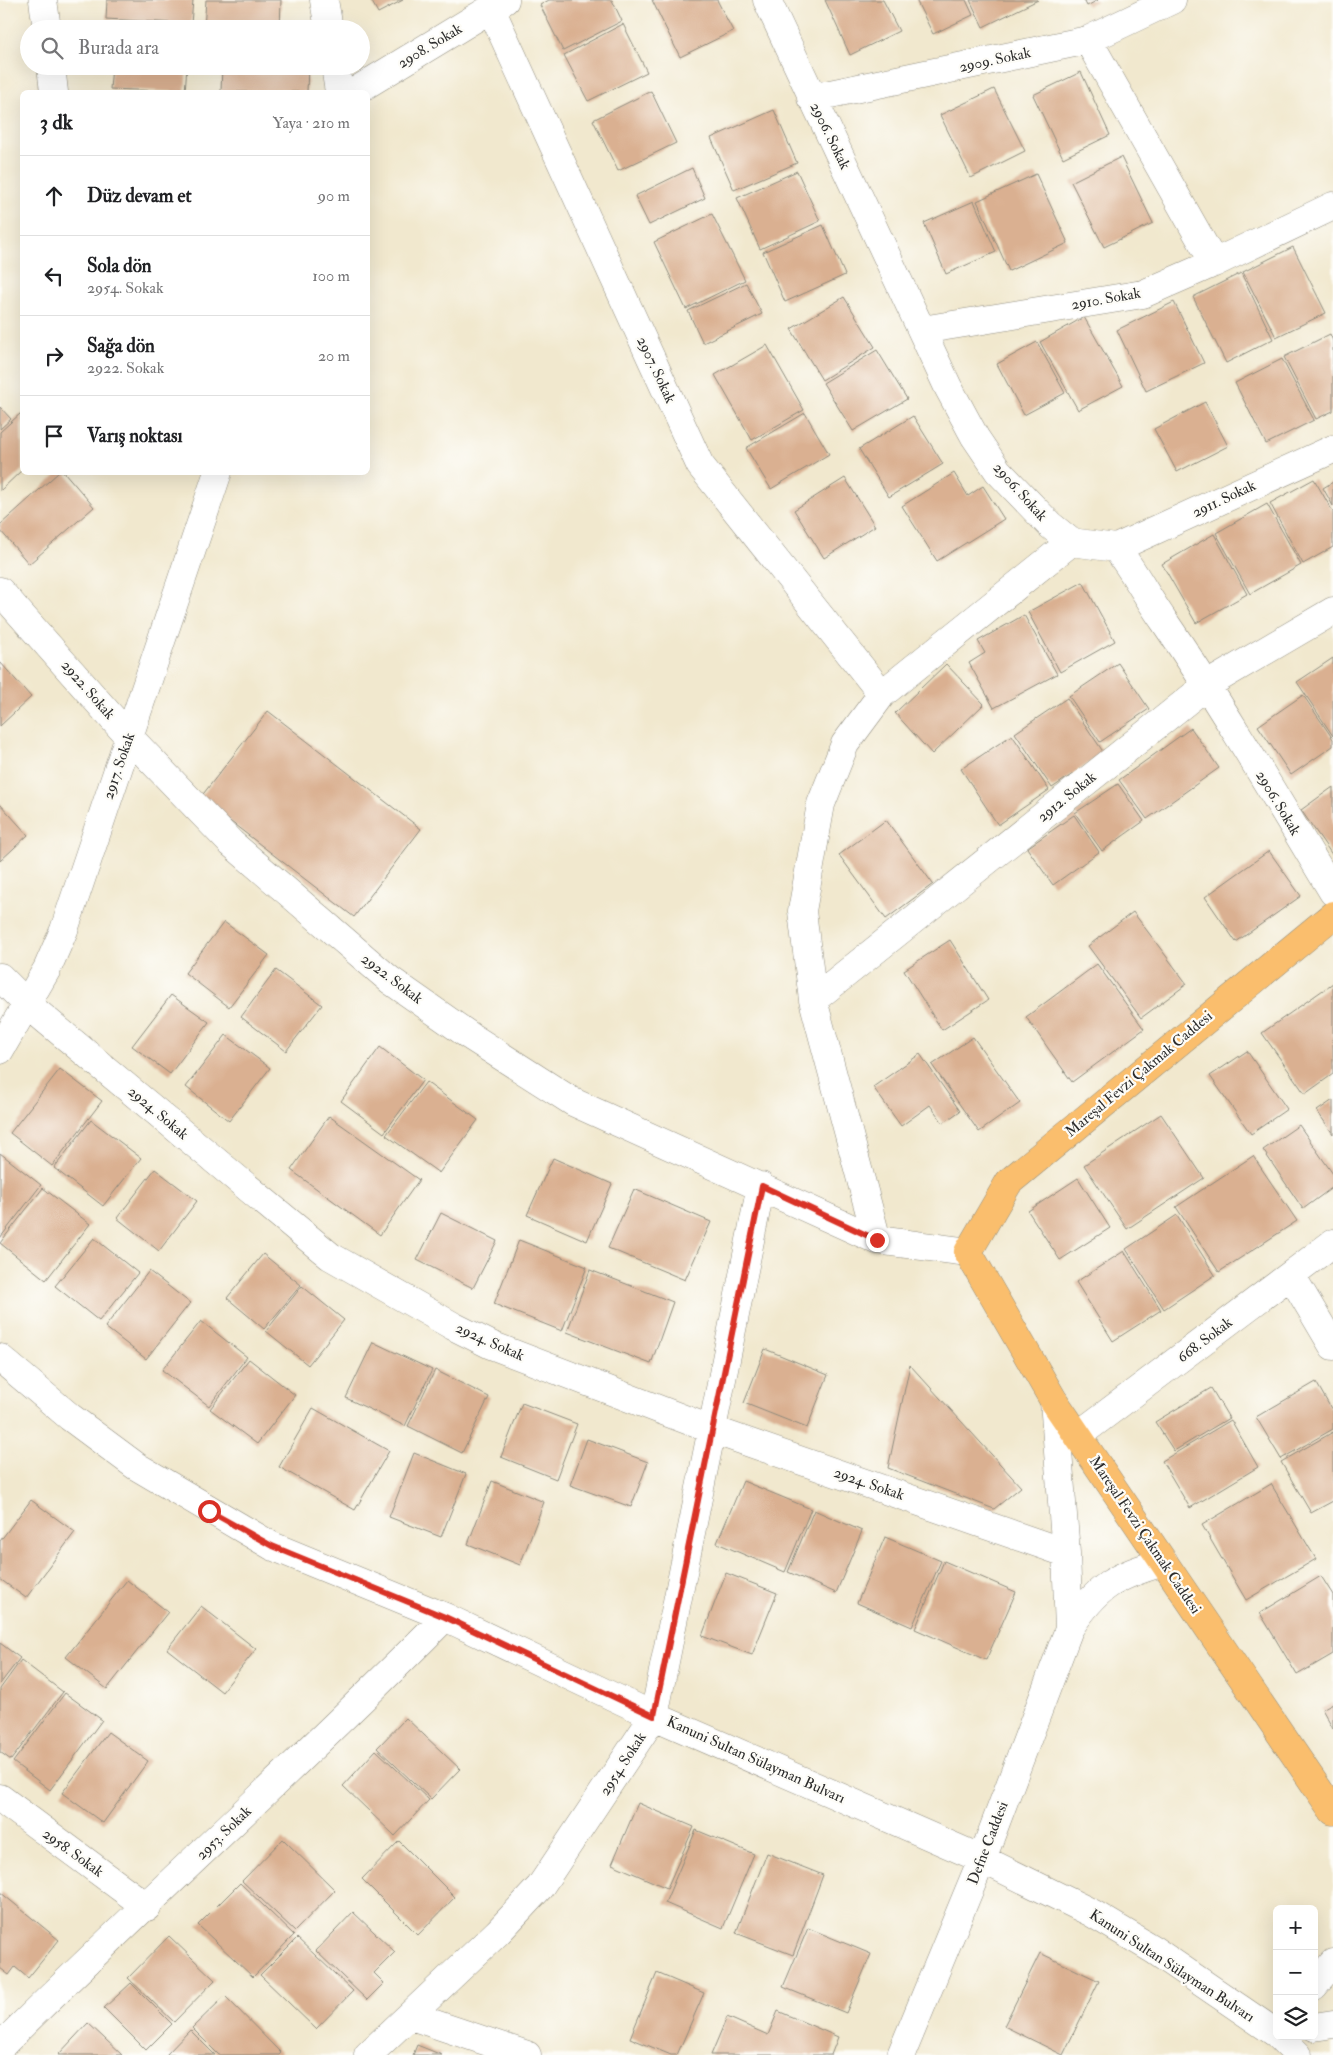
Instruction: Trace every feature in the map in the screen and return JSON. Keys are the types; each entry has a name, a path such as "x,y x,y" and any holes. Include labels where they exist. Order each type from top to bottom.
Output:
{"main road":[{"name":"Mareşal Fevzi Çakmak Caddesi","path":"1333,915 1009,1182 968,1252 1054,1401 1333,1811"}],"street":[{"path":"43,0 45,20"},
{"path":"324,0 327,20"},
{"name":"2906. Sokak","path":"767,0 811,98 952,396 975,437 998,471 1050,525 1071,542"},
{"name":"2909. Sokak","path":"811,98 1088,40 1172,0"},
{"name":"2908. Sokak","path":"357,90 498,5"},
{"name":"2907. Sokak","path":"498,5 700,465 882,694"},
{"path":"1088,40 1214,263"},
{"path":"52,75 54,90"},
{"path":"337,75 340,90"},
{"name":"2910. Sokak","path":"922,330 1143,294 1214,263 1333,206"},
{"name":"2911. Sokak","path":"1116,548 1333,449"},
{"name":"2917. Sokak","path":"0,1050 28,1005 47,969 64,930 217,475"},
{"path":"968,1252 877,1240 813,1000 802,910 821,804 845,744 882,694 1071,542 1116,548"},
{"name":"2906. Sokak","path":"1116,548 1131,567 1149,600 1207,685 1333,892"},
{"name":"2922. Sokak","path":"0,591 129,737 231,843 390,980 478,1041 574,1102 638,1133 762,1186 877,1240"},
{"name":"2912. Sokak","path":"813,1000 1207,685 1333,611"},
{"name":"2924. Sokak","path":"0,977 28,1005 330,1256 490,1345 714,1430 1066,1554"},
{"name":"2954. Sokak","path":"368,2055 498,1932 540,1887 654,1716 714,1430 762,1186"},
{"name":"668. Sokak","path":"1078,1436 1333,1243"},
{"path":"1291,1275 1333,1346"},
{"name":"Kanuni Sultan Sülayman Bulvarı","path":"0,1358 70,1417 136,1466 209,1511 272,1546 445,1617 654,1716 982,1859 1092,1913 1154,1950 1273,2031"},
{"path":"1054,1401 1066,1554 1069,1629"},
{"path":"1069,1629 1084,1605 1113,1580 1164,1562"},
{"name":"2953. Sokak","path":"0,2047 66,1981 147,1907 364,1698 445,1617"},
{"name":"Defne Caddesi","path":"900,2055 982,1859 1069,1629"},
{"name":"2958. Sokak","path":"0,1798 147,1907"},
{"path":"1318,1981 1333,1963"},
{"path":"411,2016 527,2055"},
{"path":"1318,2026 1333,2024"},
{"path":"1265,2055 1274,2040"},
{"name":"Kanuni Sultan Sülayman Bulvarı","path":"1283,2040 1298,2055"}],"building":[{"path":"107,0 193,0 191,20 106,19"},
{"path":"206,0 281,0 280,20 205,20"},
{"path":"371,0 403,0 378,13"},
{"path":"549,0 612,0 622,21 563,51 540,5"},
{"path":"652,0 717,0 733,31 680,57"},
{"path":"825,0 883,0 899,31 850,55"},
{"path":"916,0 966,0 973,15 933,34"},
{"path":"970,0 1038,0 983,27"},
{"path":"1084,0 1098,0 1087,6"},
{"path":"623,24 647,72 588,101 564,55"},
{"path":"1081,72 1110,135 1063,158 1033,95"},
{"path":"111,75 186,75 185,90 110,89"},
{"path":"222,75 308,75 307,90 221,90"},
{"path":"994,89 1025,151 971,178 940,115"},
{"path":"651,91 676,143 618,171 593,120"},
{"path":"774,110 797,163 734,190 711,138"},
{"path":"1121,157 1153,223 1104,247 1071,182"},
{"path":"692,168 705,198 649,225 635,196"},
{"path":"797,171 820,221 760,249 737,198"},
{"path":"1036,174 1068,243 1009,271 977,201"},
{"path":"974,201 996,252 946,274 924,223"},
{"path":"712,214 745,280 686,309 654,242"},
{"path":"823,225 845,275 785,302 763,252"},
{"path":"1293,247 1326,313 1276,337 1243,272"},
{"path":"1241,273 1273,339 1226,363 1193,297"},
{"path":"746,283 762,314 703,343 688,311"},
{"path":"844,297 875,347 822,380 791,329"},
{"path":"1174,302 1204,363 1146,391 1117,330"},
{"path":"1084,317 1123,386 1078,410 1040,342"},
{"path":"1330,334 1333,341 1333,411 1316,419 1284,357"},
{"path":"1037,342 1065,393 1024,415 997,364"},
{"path":"767,345 804,410 752,440 715,375"},
{"path":"877,350 907,399 853,431 823,383"},
{"path":"1282,359 1314,420 1266,444 1235,383"},
{"path":"1205,402 1228,446 1177,472 1154,429"},
{"path":"0,407 11,419 0,429"},
{"path":"805,413 829,454 771,489 746,448"},
{"path":"20,414 20,472 0,491 0,432"},
{"path":"913,416 943,464 889,497 859,449"},
{"path":"954,473 968,496 983,486 1004,519 937,561 902,506"},
{"path":"56,475 67,475 94,507 29,564 0,530 0,525"},
{"path":"845,478 875,526 824,558 794,510"},
{"path":"1314,479 1333,512 1333,547 1303,564 1270,503"},
{"path":"1333,482 1333,506 1323,488"},
{"path":"1267,504 1301,565 1250,594 1216,533"},
{"path":"1214,534 1247,594 1196,623 1162,564"},
{"path":"1083,582 1115,641 1060,672 1028,612"},
{"path":"1024,615 1057,674 994,708 969,663 985,653 978,641"},
{"path":"1333,658 1333,736 1297,682"},
{"path":"0,662 31,697 0,726"},
{"path":"1118,663 1149,709 1100,742 1069,696"},
{"path":"946,664 984,704 932,754 895,713"},
{"path":"1303,695 1333,739 1333,746 1291,775 1258,726"},
{"path":"1067,698 1104,753 1052,788 1015,733"},
{"path":"268,711 421,829 354,917 200,798"},
{"path":"1191,728 1219,768 1147,819 1119,780"},
{"path":"1012,735 1049,790 998,825 961,769"},
{"path":"1118,784 1144,821 1102,851 1075,813"},
{"path":"1333,787 1333,856 1301,810"},
{"path":"0,804 28,835 0,861"},
{"path":"1074,815 1099,852 1053,885 1027,848"},
{"path":"886,820 933,884 886,919 839,855"},
{"path":"1269,851 1301,896 1236,942 1205,897"},
{"path":"1133,912 1187,984 1141,1018 1088,946"},
{"path":"224,922 269,955 229,1007 185,973"},
{"path":"950,940 988,1000 942,1030 904,970"},
{"path":"1097,964 1144,1029 1072,1082 1026,1017"},
{"path":"276,970 322,1005 286,1051 241,1017"},
{"path":"1333,983 1333,1074 1305,1094 1262,1033"},
{"path":"171,995 209,1022 170,1074 132,1046"},
{"path":"226,1035 270,1068 229,1121 186,1087"},
{"path":"973,1037 1020,1103 979,1132 932,1065"},
{"path":"380,1047 423,1080 384,1133 341,1101"},
{"path":"1247,1051 1287,1109 1251,1134 1210,1076"},
{"path":"920,1054 960,1111 943,1123 930,1105 901,1126 873,1087"},
{"path":"60,1069 102,1101 52,1166 10,1133"},
{"path":"426,1082 478,1120 439,1173 386,1135"},
{"path":"1333,1100 1333,1134 1317,1111"},
{"path":"1161,1114 1204,1178 1127,1229 1084,1165"},
{"path":"329,1116 419,1180 380,1235 291,1170"},
{"path":"91,1120 141,1158 103,1206 54,1168"},
{"path":"1299,1125 1333,1174 1333,1187 1303,1209 1263,1150"},
{"path":"0,1153 41,1185 0,1238"},
{"path":"1253,1156 1297,1221 1219,1272 1176,1207"},
{"path":"553,1158 612,1184 587,1241 527,1215"},
{"path":"155,1169 197,1201 159,1251 117,1218"},
{"path":"1078,1178 1110,1228 1060,1260 1028,1211"},
{"path":"43,1188 90,1224 46,1280 0,1243"},
{"path":"634,1189 711,1222 685,1280 608,1248"},
{"path":"441,1213 497,1241 473,1288 417,1260"},
{"path":"1177,1215 1215,1275 1164,1309 1126,1249"},
{"path":"94,1238 138,1273 99,1321 55,1286"},
{"path":"519,1240 587,1267 562,1331 494,1304"},
{"path":"1124,1251 1161,1310 1113,1341 1076,1282"},
{"path":"263,1254 301,1285 264,1329 227,1298"},
{"path":"590,1270 673,1302 651,1364 567,1332"},
{"path":"149,1271 190,1303 146,1359 105,1327"},
{"path":"302,1286 344,1320 308,1365 266,1331"},
{"path":"201,1321 247,1357 209,1406 162,1370"},
{"path":"373,1342 432,1370 405,1426 346,1398"},
{"path":"765,1349 828,1375 807,1428 744,1403"},
{"path":"249,1359 295,1395 257,1444 210,1409"},
{"path":"910,1365 1021,1487 994,1509 888,1468"},
{"path":"435,1370 489,1397 462,1453 408,1426"},
{"path":"1316,1382 1333,1412 1333,1429 1281,1459 1256,1417"},
{"path":"1211,1388 1229,1418 1174,1451 1155,1422"},
{"path":"522,1403 577,1424 556,1479 501,1457"},
{"path":"313,1408 389,1451 355,1510 279,1467"},
{"path":"1231,1420 1258,1467 1190,1508 1162,1461"},
{"path":"1333,1432 1333,1501 1311,1513 1281,1462"},
{"path":"587,1439 648,1462 631,1507 570,1485"},
{"path":"414,1453 466,1474 441,1537 389,1517"},
{"path":"492,1481 544,1502 520,1565 468,1544"},
{"path":"743,1481 811,1509 785,1572 717,1543"},
{"path":"1271,1484 1316,1559 1246,1600 1202,1525"},
{"path":"31,1500 75,1532 26,1598 0,1579 0,1541"},
{"path":"814,1510 862,1531 836,1593 788,1572"},
{"path":"885,1537 941,1561 912,1627 857,1603"},
{"path":"944,1561 1016,1592 986,1660 915,1629"},
{"path":"726,1573 777,1593 752,1655 702,1636"},
{"path":"1321,1576 1333,1595 1333,1654 1297,1675 1260,1613"},
{"path":"127,1580 168,1612 107,1689 66,1657"},
{"path":"201,1606 256,1649 222,1692 167,1649"},
{"path":"0,1643 20,1658 0,1684"},
{"path":"21,1660 63,1692 11,1760 0,1752 0,1689"},
{"path":"65,1693 102,1720 50,1790 13,1762"},
{"path":"1333,1703 1333,1729 1322,1709"},
{"path":"406,1718 460,1769 431,1799 377,1748"},
{"path":"108,1732 148,1761 103,1823 62,1793"},
{"path":"376,1750 429,1800 395,1836 343,1786"},
{"path":"638,1803 694,1827 667,1888 612,1864"},
{"path":"696,1830 754,1854 723,1928 665,1903"},
{"path":"283,1839 335,1890 295,1931 242,1881"},
{"path":"399,1841 455,1897 418,1935 362,1879"},
{"path":"767,1853 823,1875 793,1955 736,1933"},
{"path":"240,1883 294,1935 253,1977 198,1925"},
{"path":"0,1892 59,1940 28,1978 15,1967 9,1975 0,1968"},
{"path":"353,1912 395,1952 374,1973 384,1983 367,2000 316,1951"},
{"path":"808,1928 871,1954 846,2013 783,1987"},
{"path":"169,1936 215,1980 174,2022 128,1978"},
{"path":"297,1938 353,1991 316,2029 260,1975"},
{"path":"1040,1953 1099,1981 1063,2055 1004,2026"},
{"path":"657,1973 704,1993 677,2055 671,2055 630,2038"},
{"path":"131,1983 172,2024 146,2050 104,2008"},
{"path":"225,1996 281,2053 279,2055 219,2055 192,2028"},
{"path":"778,2011 838,2037 831,2055 711,2055 727,2017 768,2035"},
{"path":"88,2023 122,2055 58,2055"},
{"path":"190,2030 215,2055 166,2055"},
{"path":"417,2045 442,2055 413,2055"}],"route":[{"path":"209,1511 272,1546 445,1617 654,1716 714,1430 762,1186 877,1240"}]}
